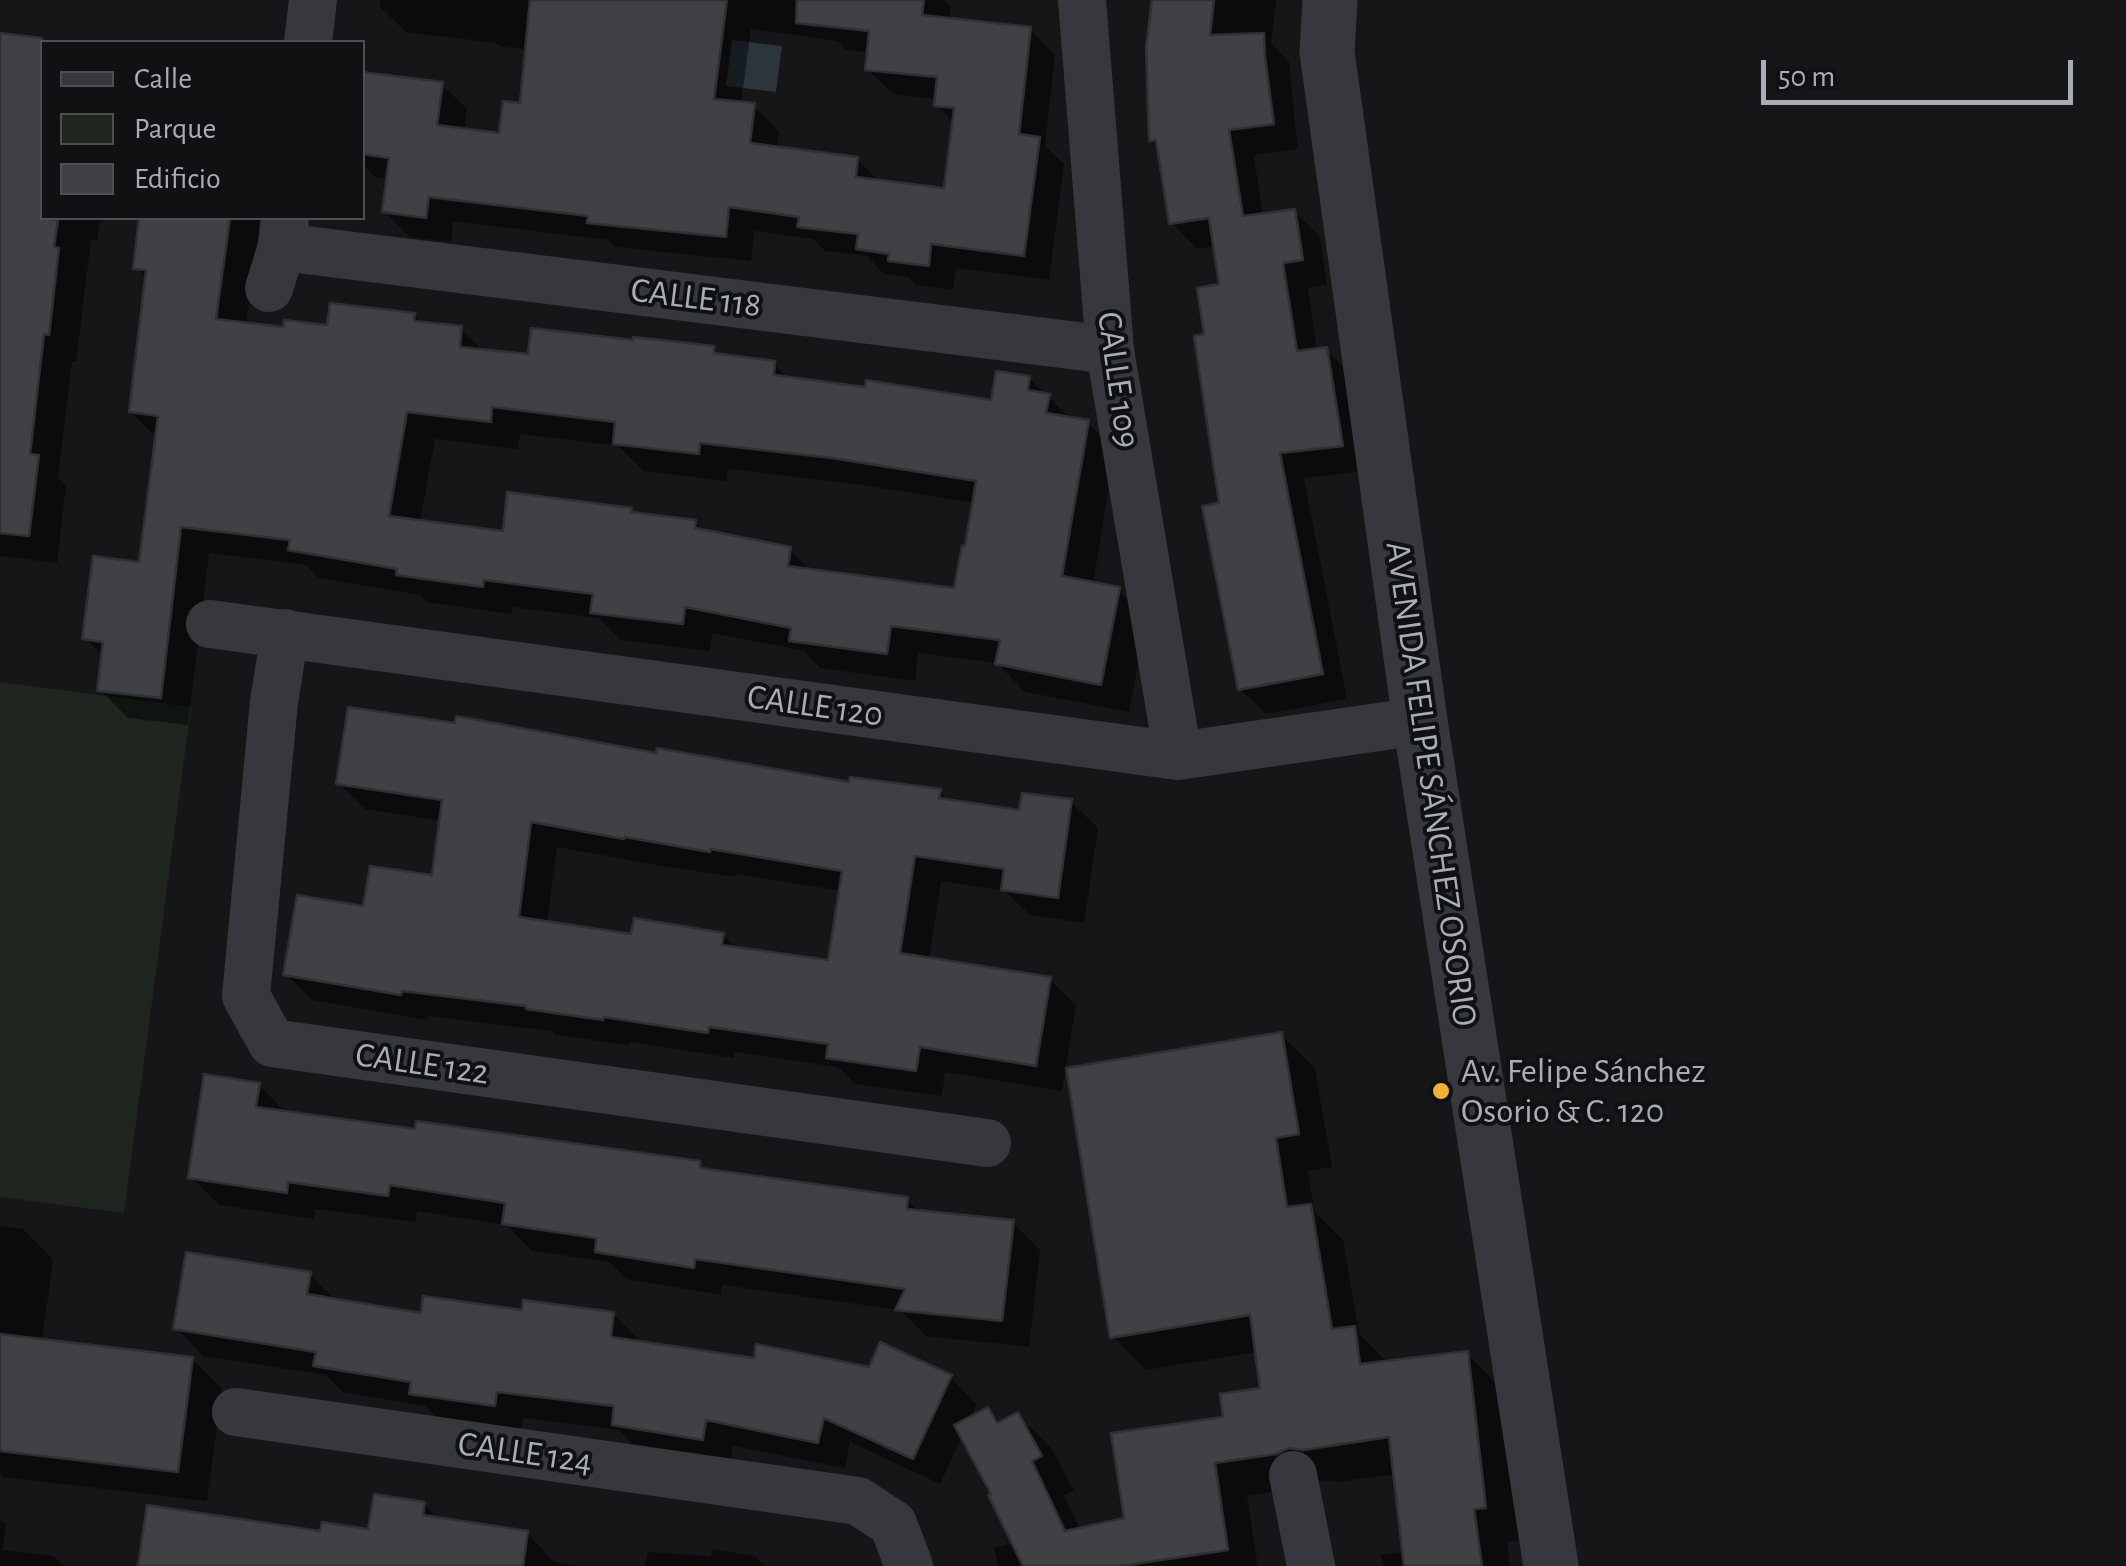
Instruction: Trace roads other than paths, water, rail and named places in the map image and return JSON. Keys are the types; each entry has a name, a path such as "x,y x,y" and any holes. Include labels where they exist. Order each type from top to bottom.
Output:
{"street":[{"path":"308,40 313,0"},
{"name":"CALLE 109","path":"1082,0 1110,350 1178,756"},
{"name":"AVENIDA FELIPE SÁNCHEZ OSORIO","path":"1330,0 1327,52 1420,721 1552,1566"},
{"name":"CALLE 118","path":"278,251 1110,350"},
{"name":"CALLE 120","path":"210,624 1178,756 1420,721"},
{"name":"CALLE 122","path":"285,633 274,702 246,996 272,1043 987,1143"},
{"name":"CALLE 124","path":"236,1412 858,1500 893,1524 909,1566"},
{"path":"1293,1475 1311,1566"}],"place":[{"name":"Av. Felipe Sánchez Osorio & C. 120","path":"1441,1091"}]}
